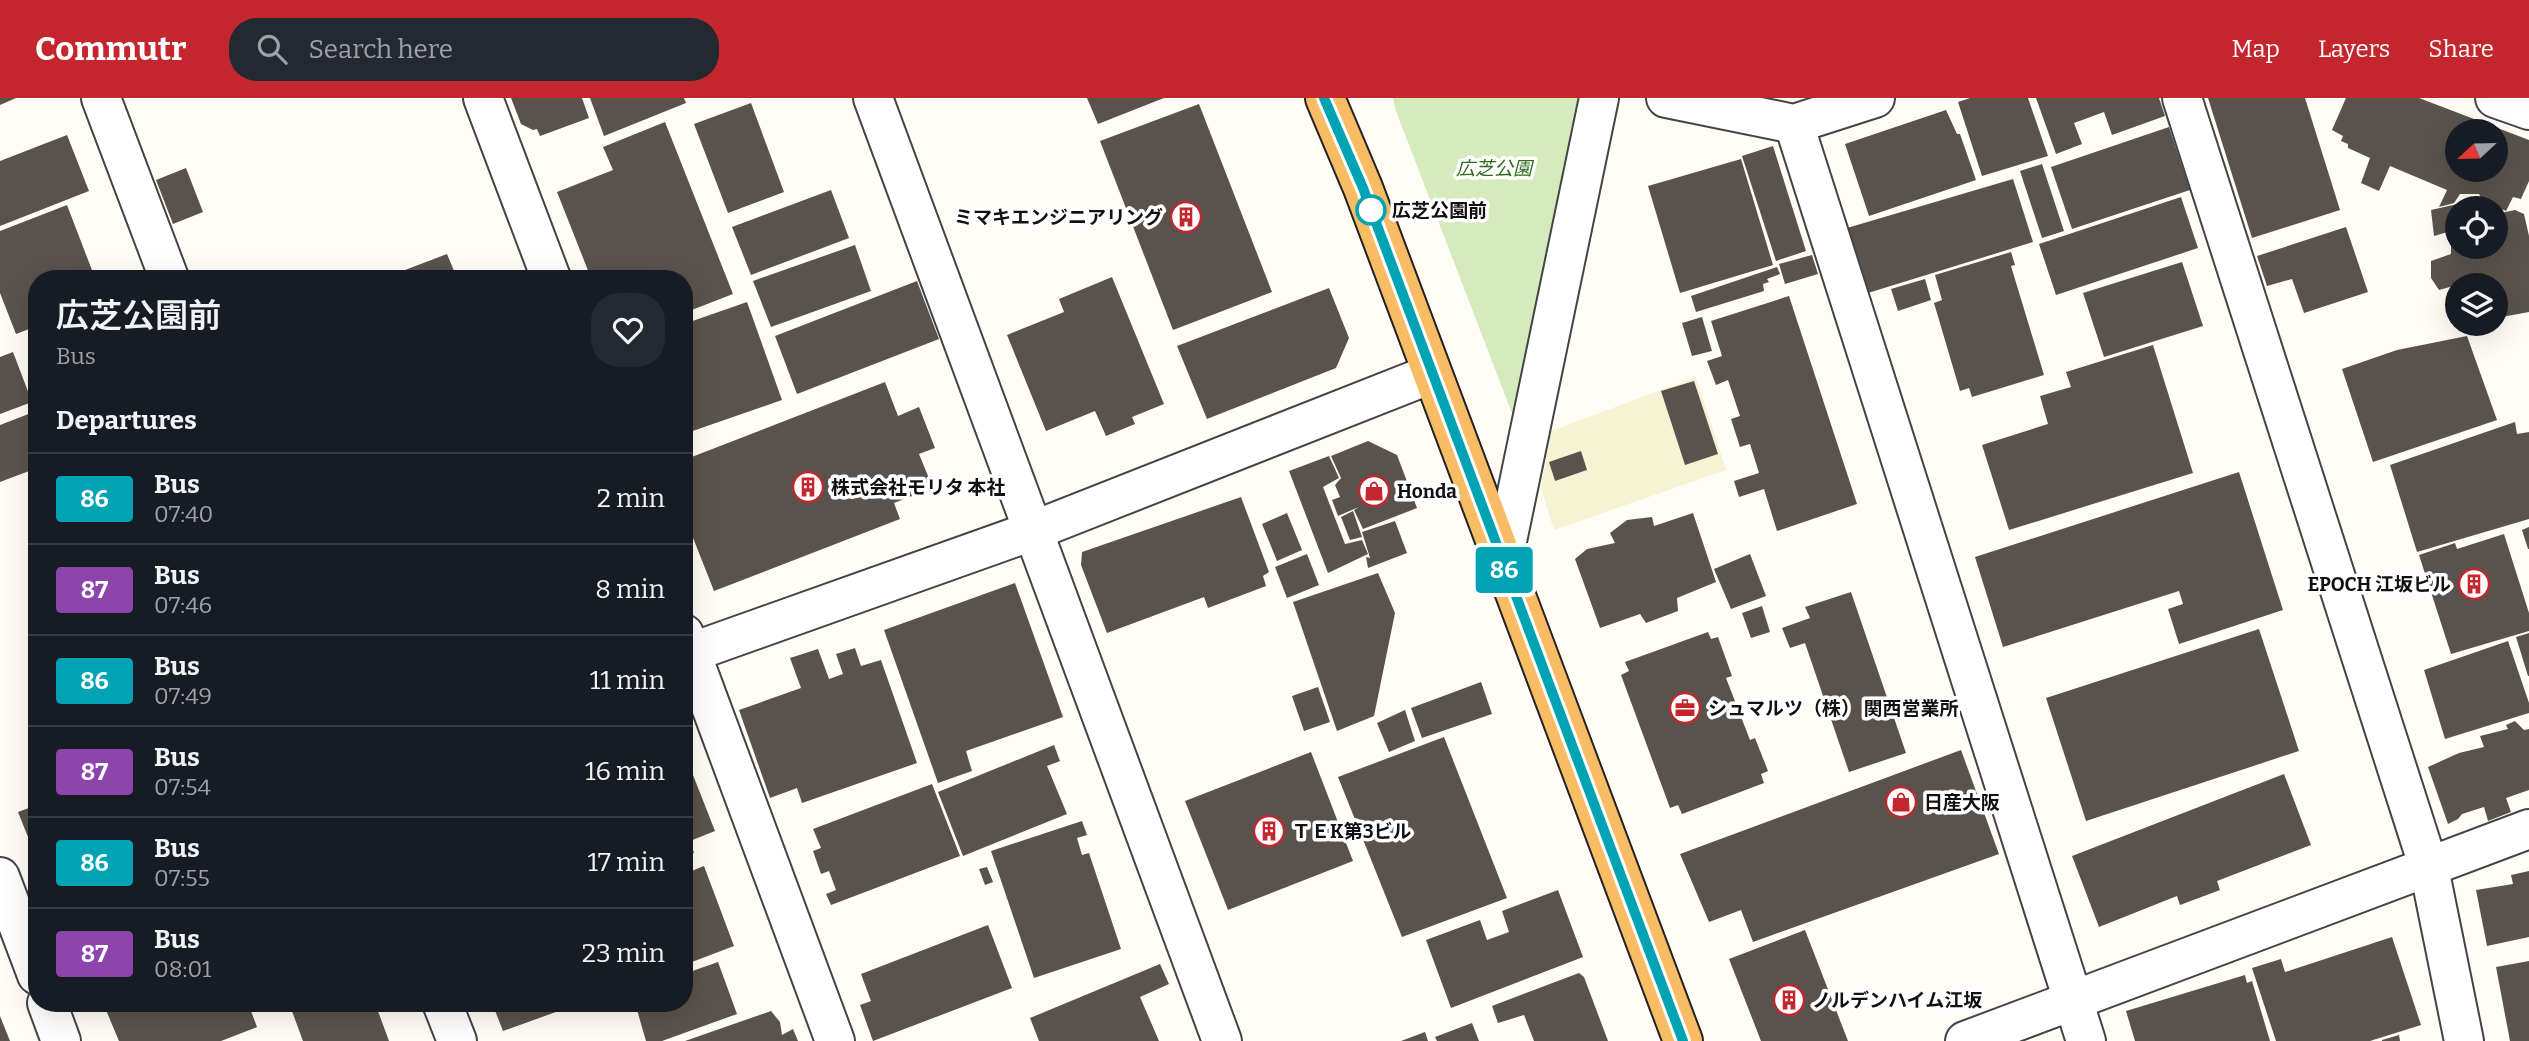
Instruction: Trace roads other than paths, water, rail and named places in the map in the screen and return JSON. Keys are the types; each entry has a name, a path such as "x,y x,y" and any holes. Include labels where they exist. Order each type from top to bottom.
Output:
{"highway":[{"path":"1325,98 1363,188 1502,565 1683,1041"}],"street":[{"path":"101,98 166,270"},
{"path":"484,98 548,270"},
{"path":"873,98 1222,1041"},
{"path":"1502,565 1599,98"},
{"path":"1666,98 1794,124 1875,98"},
{"path":"2182,98 2429,868 2464,1041"},
{"path":"2495,98 2529,110"},
{"path":"1794,124 2086,1041"},
{"path":"693,645 1035,530 1432,374"},
{"path":"693,663 835,1041"},
{"path":"1965,1041 2529,829"},
{"path":"12,898 28,947"},
{"path":"50,1012 61,1041"},
{"path":"446,1012 457,1041"}],"place":[{"name":"広芝公園前","path":"1371,210"},
{"name":"ミマキエンジニアリング","path":"1186,217"},
{"name":"株式会社モリタ 本社","path":"808,487"},
{"name":"Honda","path":"1374,491"},
{"name":"EPOCH 江坂ビル","path":"2474,584"},
{"name":"シュマルツ（株） 関西営業所","path":"1685,708"},
{"name":"日産大阪","path":"1901,802"},
{"name":"ＴＥK第3ビル","path":"1269,831"},
{"name":"ノルデンハイム江坂","path":"1789,1000"}],"park label":[{"name":"広芝公園","path":"1494,168"}]}
